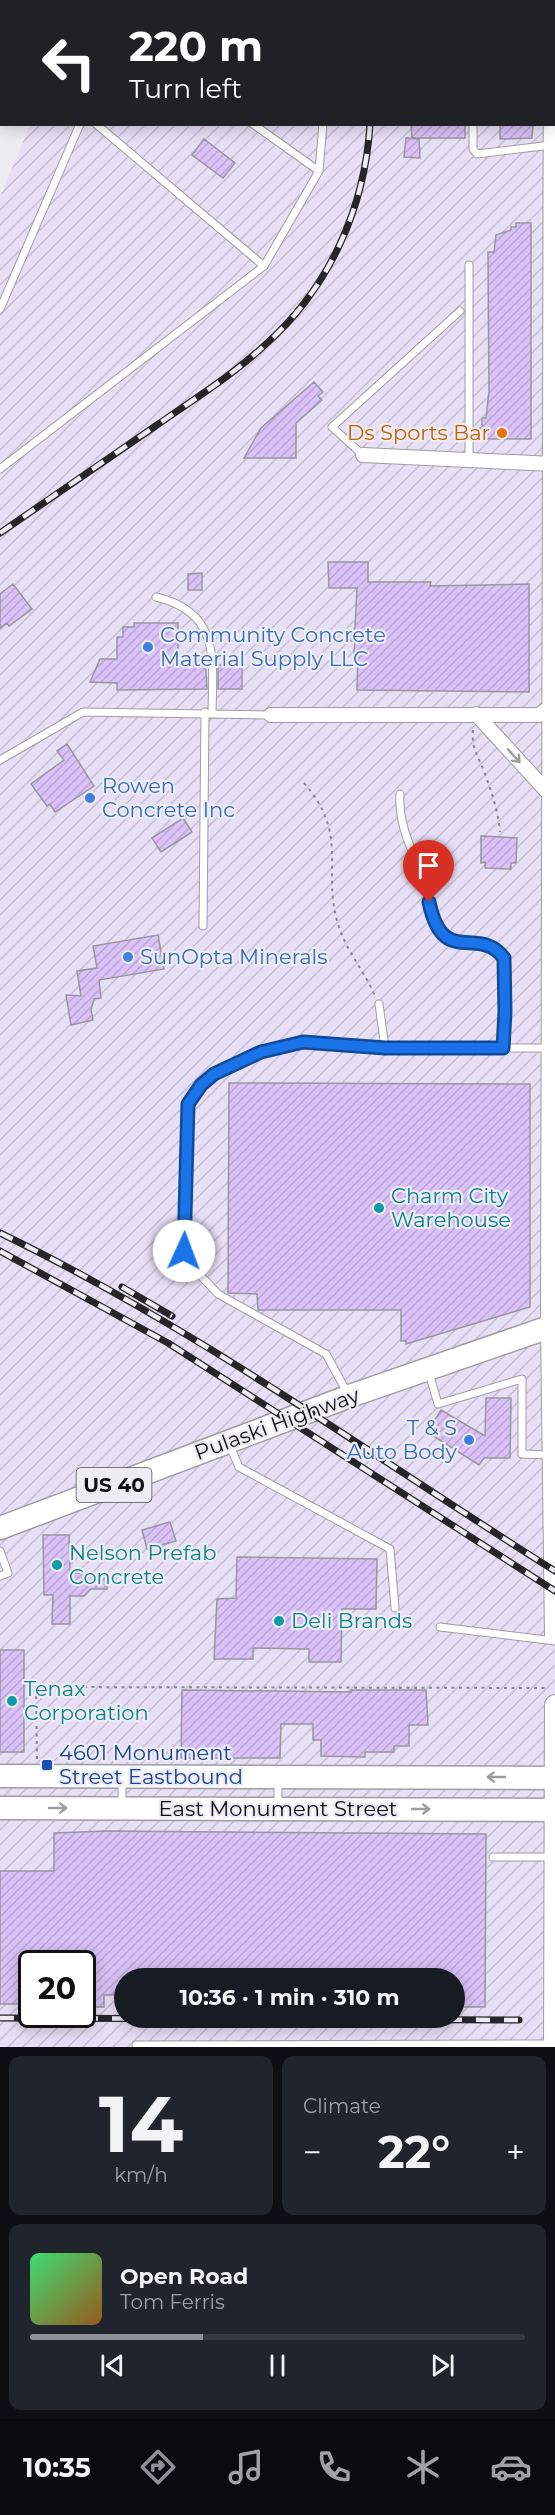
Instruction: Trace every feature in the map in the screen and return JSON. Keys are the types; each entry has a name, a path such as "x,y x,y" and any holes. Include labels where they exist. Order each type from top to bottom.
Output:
{"main road":[{"name":"Pulaski Highway","path":"0,1528 350,1396 553,1325"},
{"name":"East Monument Street","path":"0,1776 555,1778"},
{"name":"East Monument Street","path":"0,1808 555,1810"}],"street":[{"path":"555,126 552,1455 555,1634"},
{"path":"363,455 553,464"},
{"path":"271,715 539,716 554,703"},
{"path":"476,714 552,798"},
{"path":"554,2046 555,1705"}],"lane":[{"path":"0,309 79,126"},
{"path":"98,126 264,266"},
{"path":"256,126 319,171"},
{"path":"0,469 264,266 319,171 323,126"},
{"path":"473,126 473,149 477,153 554,141"},
{"path":"469,266 470,460"},
{"path":"363,455 332,427 460,311"},
{"path":"156,597 180,604 193,612 208,637 203,926"},
{"path":"0,760 83,712 208,712 271,715"},
{"path":"400,794 400,819 425,884 432,919 440,933 449,941 494,948 504,958 503,1048"},
{"path":"379,1004 385,1048"},
{"path":"350,1396 326,1354 218,1294 202,1277 184,1251 188,1104 201,1085 214,1074 280,1046 303,1042 385,1048 552,1048"},
{"path":"428,1369 438,1404 522,1379 522,1454 552,1455"},
{"path":"228,1442 239,1467 390,1549 395,1608"},
{"path":"0,1551 8,1573 0,1576"},
{"path":"440,1627 555,1641"},
{"path":"122,1776 122,1808"},
{"path":"278,1777 278,1809"},
{"path":"493,1857 555,1857"},
{"path":"136,2045 554,2046"}],"path":[{"path":"476,714 472,744 494,798 500,832"},
{"path":"304,783 318,799 332,830 333,892 338,926 348,950 379,1004"},
{"path":"37,1776 36,1687 555,1688"}],"shaded area":[{"path":"30,126 555,126 555,2047 0,2047 0,197"}],"building":[{"path":"411,126 465,126 465,138 412,138"},
{"path":"500,126 533,126 532,138 500,139"},
{"path":"406,138 419,139 420,158 404,157"},
{"path":"204,139 235,163 223,178 192,155"},
{"path":"516,223 531,223 531,439 475,439 475,428 482,428 482,418 486,418 489,391 488,252 494,252 496,235 511,230 511,227 516,227"},
{"path":"314,382 323,392 318,396 322,400 296,423 296,458 244,458 261,428"},
{"path":"328,562 368,562 368,582 431,582 430,586 529,584 529,692 357,690 358,652 354,652 355,641 343,641 355,628 357,588 329,588"},
{"path":"202,573 202,590 188,590 188,574"},
{"path":"13,584 32,609 9,626 7,623 0,628 0,594"},
{"name":"Community Concrete Material Supply LLC","path":"134,623 178,623 178,657 205,657 207,689 117,690 117,683 90,682 100,659 117,659 117,637 123,637 123,627 134,627"},
{"path":"218,665 242,665 242,689 218,689"},
{"path":"67,744 94,786 55,812 50,804 47,806 31,784 64,760 57,751"},
{"path":"183,818 192,832 161,852 152,838"},
{"path":"481,836 517,838 516,863 511,863 511,869 485,868 485,862 481,863"},
{"name":"SunOpta Minerals","path":"158,935 164,969 99,980 101,998 94,999 91,1010 93,1020 71,1025 66,995 81,996 77,971 97,968 93,946"},
{"name":"Charm City Warehouse","path":"229,1083 530,1084 530,1307 406,1344 406,1341 401,1341 401,1310 258,1310 257,1294 228,1293"},
{"path":"486,1398 511,1398 510,1458 484,1458 479,1465 427,1432 441,1410 485,1436"},
{"path":"170,1522 176,1541 147,1549 142,1530"},
{"path":"43,1535 69,1535 70,1573 107,1574 107,1589 91,1589 84,1596 70,1596 70,1624 52,1624 53,1595 44,1595"},
{"name":"Deli Brands","path":"237,1557 377,1559 376,1609 342,1609 341,1662 309,1662 309,1649 253,1648 253,1659 214,1659 217,1599 236,1598"},
{"name":"Tenax Corporation","path":"0,1650 24,1650 24,1752 0,1752"},
{"path":"182,1690 351,1692 351,1690 426,1690 428,1725 409,1725 409,1746 394,1746 394,1752 365,1752 365,1757 321,1756 321,1740 313,1740 313,1724 281,1724 280,1758 181,1758"},
{"path":"107,1831 486,1834 485,2007 465,2007 465,1968 114,1968 114,1995 104,1995 104,2007 96,2007 96,1950 18,1950 18,2004 0,2004 0,1871 54,1871 54,1833"}],"railway":[{"path":"0,533 227,376 266,344 288,322 308,298 340,245 352,216 360,186 367,155 370,126"},
{"path":"0,1233 143,1309 213,1351 555,1571"},
{"path":"0,1251 168,1343 555,1591"},
{"path":"122,1287 172,1316"},
{"path":"0,2018 519,2020"}],"place":[{"name":"Ds Sports Bar","path":"502,433"},
{"name":"Community Concrete Material Supply LLC","path":"148,647"},
{"name":"Rowen Concrete Inc","path":"90,798"},
{"name":"SunOpta Minerals","path":"128,957"},
{"name":"Charm City Warehouse","path":"379,1208"},
{"name":"T & S Auto Body","path":"469,1440"},
{"name":"Nelson Prefab Concrete","path":"57,1565"},
{"name":"Deli Brands","path":"279,1621"},
{"name":"Tenax Corporation","path":"12,1701"},
{"name":"4601 Monument Street Eastbound","path":"47,1765"}],"route":[{"path":"184,1251 188,1104 201,1085 214,1074 261,1052 303,1042 385,1048 503,1048 504,958 494,948 449,941 440,933 432,919 429,902"}]}
